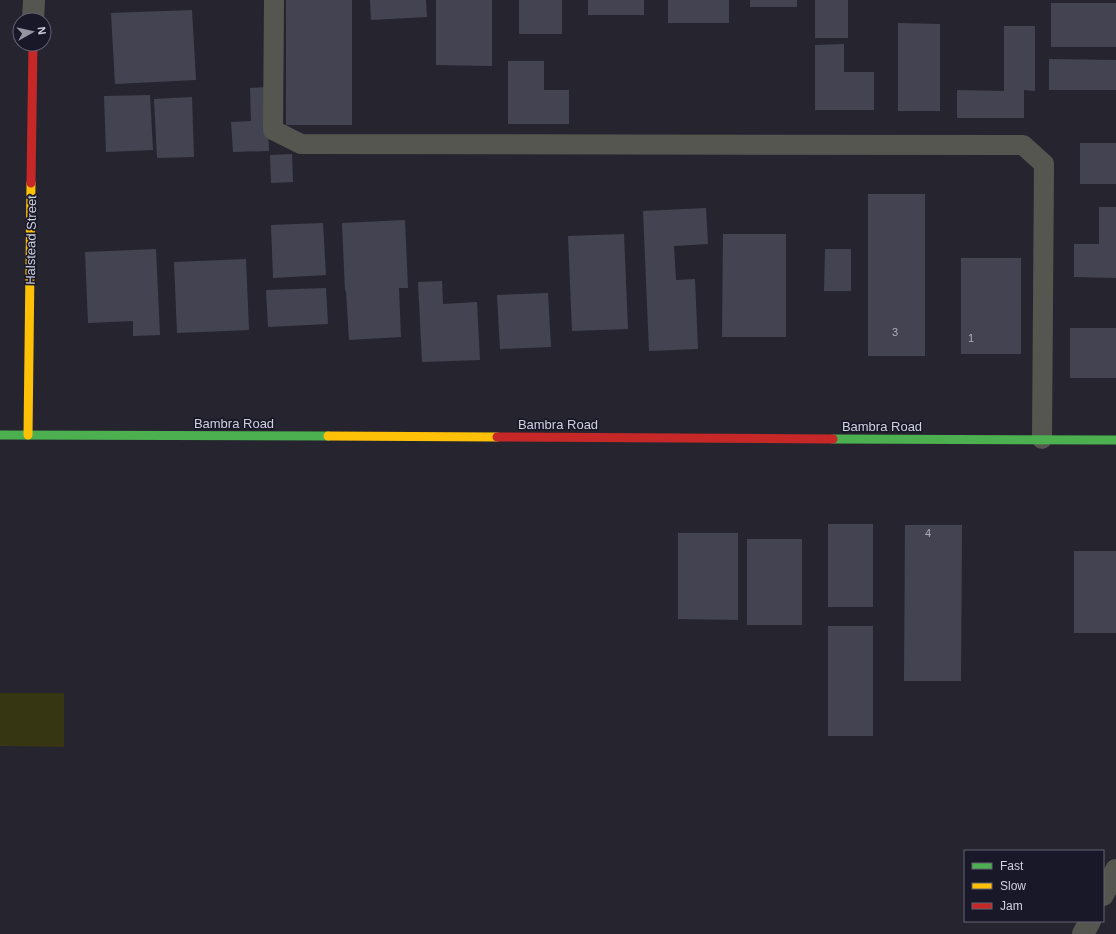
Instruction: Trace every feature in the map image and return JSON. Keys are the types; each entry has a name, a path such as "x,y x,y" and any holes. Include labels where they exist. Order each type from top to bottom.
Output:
{"street":[{"path":"33,12 34,0"},
{"name":"Halstead Street","path":"28,435 33,52"},
{"name":"Bambra Road","path":"0,435 1116,440"},
{"path":"1104,893 1116,870"},
{"path":"1083,934 1089,922"}],"lane":[{"path":"274,0 272,130 301,144 1023,145 1044,164 1042,439"}],"shaded area":[{"path":"0,693 64,693 64,747 0,746"}],"building":[{"path":"286,0 352,0 352,125 286,125"},
{"path":"370,0 426,0 427,17 371,20"},
{"path":"436,0 492,0 492,66 436,65"},
{"path":"519,0 562,0 562,34 519,34"},
{"path":"588,0 644,0 644,15 588,15"},
{"path":"668,0 729,0 729,23 668,23"},
{"path":"750,0 797,0 797,7 750,7"},
{"path":"815,0 848,0 848,38 815,38"},
{"path":"1051,3 1116,3 1116,47 1051,47"},
{"path":"192,10 196,80 115,84 111,13"},
{"path":"898,23 940,24 940,111 898,111"},
{"path":"1004,26 1035,26 1035,91 1024,90 1024,118 957,118 957,90 1004,91"},
{"path":"844,44 844,72 874,72 874,110 815,110 815,45"},
{"path":"1049,59 1116,60 1116,90 1049,90"},
{"path":"508,61 544,61 544,90 569,90 569,124 508,124"},
{"path":"266,87 269,151 233,152 231,122 251,121 250,88"},
{"path":"150,95 153,150 106,152 104,96"},
{"path":"192,97 194,157 157,158 154,99"},
{"path":"1080,143 1116,143 1116,184 1080,184"},
{"path":"292,154 293,182 271,183 270,155"},
{"path":"868,194 925,194 925,356 868,356"},
{"path":"1099,207 1116,207 1116,278 1074,277 1074,244 1099,244"},
{"path":"706,208 708,244 674,246 676,280 695,279 698,349 649,351 643,211"},
{"path":"405,220 408,288 399,288 401,337 349,340 342,223"},
{"path":"323,223 326,275 273,278 271,225"},
{"path":"624,234 628,329 572,331 568,236"},
{"path":"723,234 786,234 786,337 722,337"},
{"path":"156,249 160,335 133,336 133,321 88,323 85,252"},
{"path":"825,249 851,249 851,291 824,291"},
{"path":"961,258 1021,258 1021,354 961,354"},
{"path":"246,259 249,330 177,333 174,262"},
{"path":"442,281 443,304 477,302 480,360 422,362 418,282"},
{"path":"326,288 328,324 268,327 266,290"},
{"path":"548,293 551,347 500,349 497,295"},
{"path":"1070,328 1116,328 1116,378 1070,378"},
{"path":"828,524 873,524 873,607 828,607"},
{"path":"905,525 962,525 961,681 904,681"},
{"path":"678,533 738,533 738,620 678,619"},
{"path":"747,539 802,539 802,625 747,625"},
{"path":"1074,551 1116,551 1116,633 1074,633"},
{"path":"828,626 873,626 873,736 828,736"}],"traffic: fast":[{"path":"0,435 328,436"},
{"path":"833,439 1116,440"}],"traffic: slow":[{"path":"28,435 31,183"},
{"path":"328,436 497,437"}],"traffic: jam":[{"path":"31,183 33,52"},
{"path":"497,437 833,439"}]}
